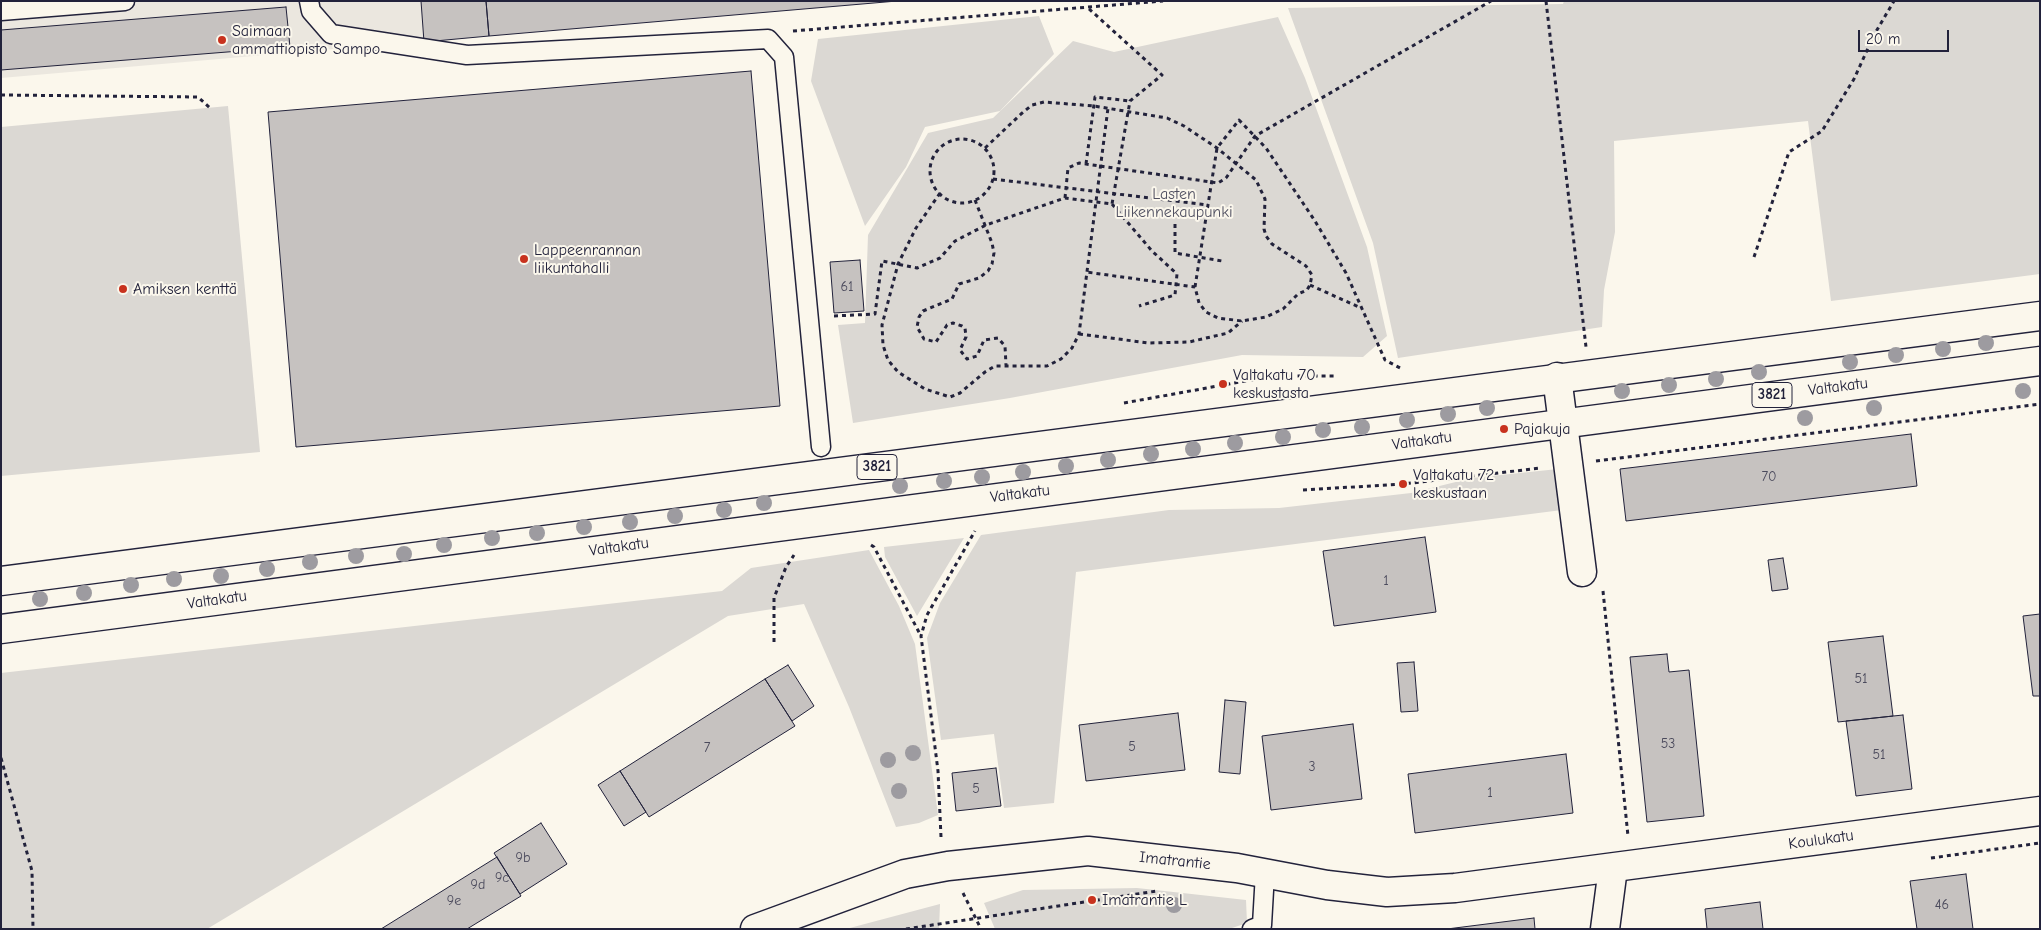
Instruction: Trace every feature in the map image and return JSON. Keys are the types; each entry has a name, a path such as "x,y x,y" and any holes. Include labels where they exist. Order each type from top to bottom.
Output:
{"main road":[{"name":"3821","path":"1,581 1557,377 2040,316"},
{"name":"Valtakatu","path":"1,629 1252,465 1563,422 2040,361"},
{"path":"1557,377 1582,572"},
{"name":"Koulukatu","path":"1608,869 2040,811"},
{"name":"Imatrantie","path":"755,929 905,874 948,866 1088,851 1265,873 1327,885 1387,892 1455,888 1608,869"},
{"path":"1605,929 1608,869"}],"lane":[{"path":"1,11 125,1"},
{"path":"309,1 311,11 330,34 467,55 768,39 784,57 821,447"},
{"path":"1252,929 1262,925 1265,873"}],"path":[{"path":"784,57 793,31 1164,1"},
{"path":"1065,198 1068,168 1079,163 1218,182 1226,178 1255,136 1490,1"},
{"path":"1754,257 1789,152 1822,131 1854,79 1874,35 1894,1"},
{"path":"1087,7 1162,75 1130,101 1113,193 1112,204 1152,251 1177,274 1175,295 1138,306"},
{"path":"1,95 198,97 210,108"},
{"path":"1086,164 1095,96 1130,101"},
{"path":"985,148 1032,105 1044,102 1094,106 1167,118 1184,126 1217,148 1253,176 1262,191 1266,236 1272,244 1309,269 1312,275 1310,285 1275,314 1242,321 1218,318 1206,312 1199,303 1195,286 1217,148 1239,120 1266,148 1315,221 1346,273 1385,360 1405,371"},
{"path":"940,193 916,228 898,264 882,325 883,345 888,360 898,372 925,389 950,397 960,393 995,366 1006,365 1028,368 1047,366 1061,359 1072,348 1079,334 1108,108"},
{"path":"965,139 976,142 985,148 993,163 993,179 990,188 975,200 956,202 940,193 934,184 931,173 936,152 954,140 965,139"},
{"path":"993,179 1208,205"},
{"path":"828,316 874,314 882,261 916,268 940,258 954,242 986,225 1065,198 1112,204"},
{"path":"975,200 986,225 994,253 988,271 979,278 958,284 952,299 923,311 919,317 917,327 924,339 936,342 947,325 953,323 962,326 965,328 966,337 960,350 967,359 976,356 984,340 998,338 1005,346 1006,365"},
{"path":"1175,224 1175,253 1222,261"},
{"path":"1086,272 1195,286"},
{"path":"1310,285 1361,308"},
{"path":"1079,334 1149,343 1190,342 1228,334 1242,321"},
{"path":"1590,462 2040,404"},
{"path":"940,832 938,772 921,636 927,615 980,524"},
{"path":"774,642 774,598 786,567 796,553"},
{"path":"1,758 32,871 33,929"},
{"path":"906,929 1158,890"},
{"path":"976,917 981,929"}],"shaded area":[{"name":"Saimaan ammattiopisto Sampo","path":"1,1 885,1 1,78"}],"green space":[{"path":"1564,1 2040,1 2040,274 1831,301 1808,121 1614,141 1615,232 1604,290 1602,327 1398,358 1373,243 1288,8 1563,4"},
{"path":"1039,16 1054,54 1000,111 925,127 906,167 865,226 811,81 818,39"},
{"name":"Lasten Liikennekaupunki","path":"1278,17 1305,78 1367,247 1387,336 1363,357 1242,355 1010,398 853,423 838,325 865,323 868,235 928,133 993,118 1073,41 1114,52"},
{"name":"Amiksen kenttä","path":"228,106 260,452 1,476 1,127"},
{"path":"1558,469 1562,510 1076,572 1054,803 1004,808 994,734 941,740 927,638 940,603 981,535 1169,510 1279,508 1411,493 1472,478"},
{"path":"964,538 917,616 885,557 884,547"},
{"path":"869,550 899,606 915,644 938,815 919,823 896,827 849,707 804,604 728,616 207,929 1,929 1,673 722,591 751,568"},
{"path":"1137,888 1246,900 1247,923 1229,929 995,929 984,903 1023,890"},
{"path":"940,904 939,929 846,929"}],"building":[{"path":"421,1 486,1 489,36 424,42"},
{"path":"486,1 897,1 489,36"},
{"path":"286,7 290,47 1,70 1,30"},
{"name":"Lappeenrannan liikuntahalli","path":"751,71 780,406 296,447 268,112"},
{"path":"860,260 864,311 834,313 830,262"},
{"path":"1911,434 1917,486 1626,521 1620,469"},
{"path":"1425,537 1436,612 1334,626 1323,551"},
{"path":"1783,558 1788,589 1772,591 1768,560"},
{"path":"2040,614 2040,696 2033,696 2023,616"},
{"path":"1883,636 1893,716 1838,722 1828,642"},
{"path":"1667,654 1669,672 1689,670 1704,816 1647,822 1630,657"},
{"path":"1414,662 1418,711 1401,712 1397,663"},
{"path":"788,665 814,706 792,721 765,679"},
{"path":"765,679 795,726 649,817 620,771"},
{"path":"1225,700 1246,702 1240,774 1219,772"},
{"path":"1178,713 1185,770 1086,781 1079,725"},
{"path":"1903,715 1912,789 1856,796 1846,721"},
{"path":"1353,724 1362,799 1271,810 1262,736"},
{"path":"1566,754 1573,813 1415,833 1408,774"},
{"path":"996,768 1001,806 956,811 952,773"},
{"path":"620,771 646,812 624,826 598,785"},
{"path":"541,823 567,864 520,894 494,853"},
{"path":"497,857 521,896 467,929 381,929"},
{"path":"1966,874 1973,929 1917,929 1910,881"},
{"path":"1760,902 1763,929 1707,929 1705,909"},
{"path":"1534,918 1535,929 1447,929"}],"place":[{"name":"Saimaan ammattiopisto Sampo","path":"222,40"},
{"name":"Lappeenrannan liikuntahalli","path":"524,259"},
{"name":"Amiksen kenttä","path":"123,289"},
{"name":"Valtakatu 70 keskustasta","path":"1223,384"},
{"name":"Pajakuja","path":"1504,429"},
{"name":"Valtakatu 72 keskustaan","path":"1403,484"},
{"name":"Imatrantie L","path":"1092,900"}]}
